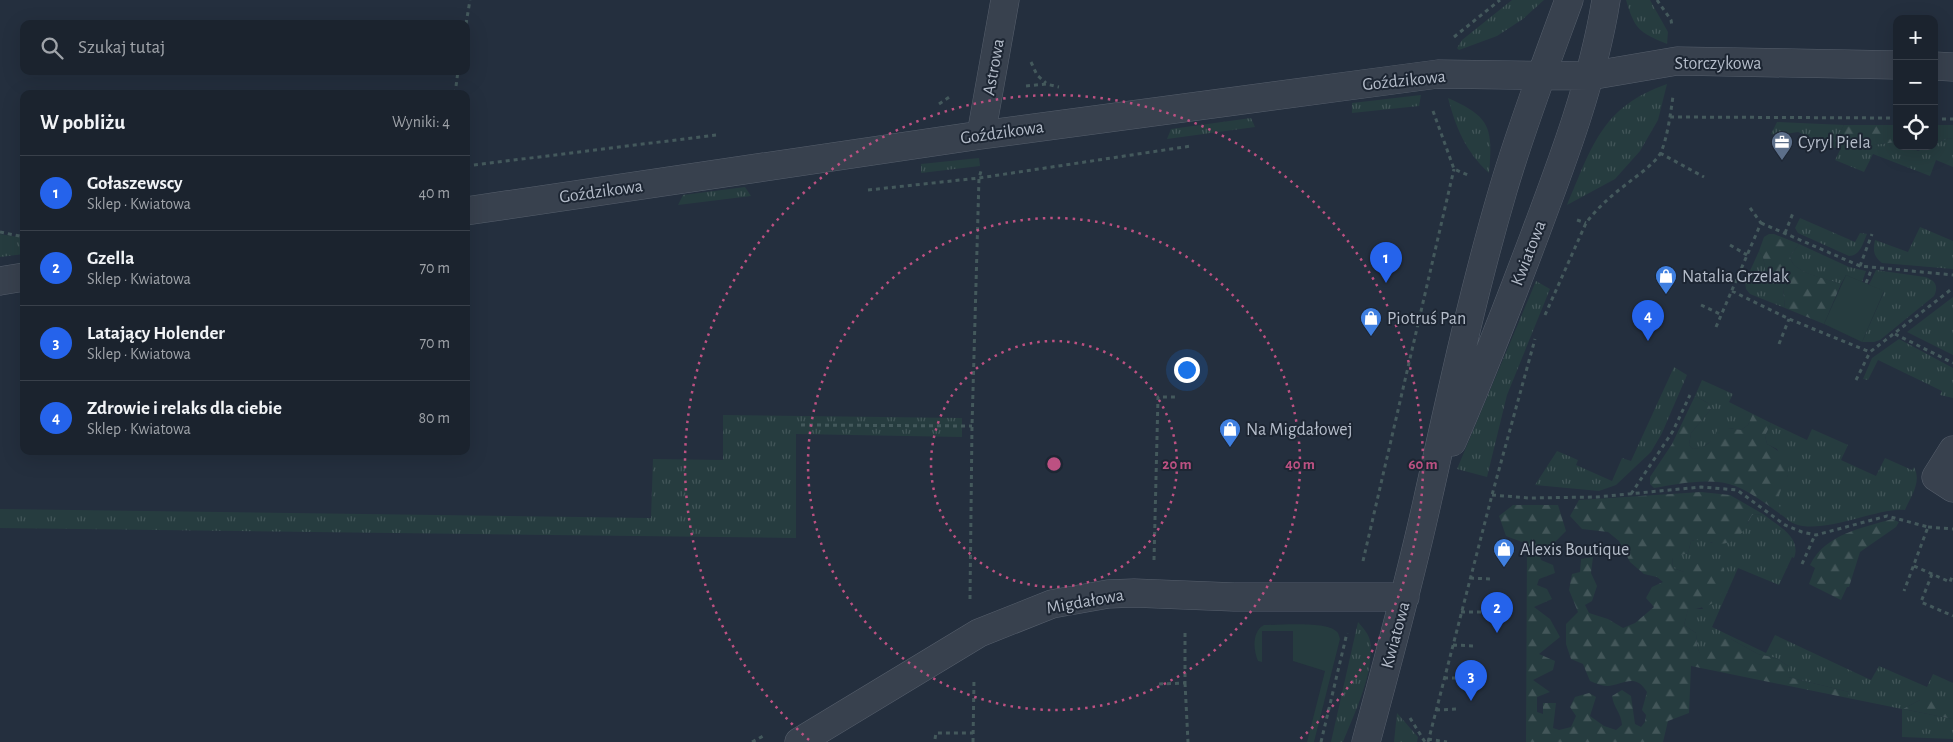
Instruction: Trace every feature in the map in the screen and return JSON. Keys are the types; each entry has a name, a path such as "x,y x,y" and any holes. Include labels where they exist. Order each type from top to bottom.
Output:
{"street":[{"name":"Astrowa","path":"981,135 1005,0"},
{"name":"Kwiatowa","path":"1366,742 1405,597 1473,300 1503,190 1540,76 1569,0"},
{"name":"Kwiatowa","path":"1428,498 1475,389 1545,207 1589,76 1606,0"},
{"name":"Storczykowa","path":"1540,76 1589,76 1677,61 1893,66"},
{"path":"1938,66 1953,66"},
{"name":"Goździkowa","path":"470,210 981,135 1438,74 1540,76"},
{"path":"0,281 20,278"},
{"path":"1953,450 1936,478 1953,488"},
{"name":"Migdałowa","path":"799,742 972,638 1014,618 1052,604 1108,594 1405,597"}],"path":[{"path":"467,20 470,0"},
{"path":"1542,323 1586,223 1602,204 1649,166 1660,153 1670,117 1677,61 1671,20 1657,0"},
{"path":"456,90 457,75"},
{"path":"1321,742 1454,169 1432,109"},
{"path":"1670,117 1893,118"},
{"path":"1938,119 1953,119"},
{"path":"973,742 975,664 970,616 972,426 979,178 983,161 981,135"},
{"path":"861,191 979,178 1196,145"},
{"path":"1660,153 1704,177"},
{"path":"1454,169 1503,190"},
{"path":"1748,205 1761,223 1860,266 1953,275"},
{"path":"1545,207 1586,223"},
{"path":"1785,233 1793,213"},
{"path":"1716,327 1761,223"},
{"path":"0,232 20,236"},
{"path":"1860,266 1872,234"},
{"path":"1730,245 1748,256"},
{"path":"1866,283 1872,268"},
{"path":"1856,380 1870,352 1953,288"},
{"path":"1732,291 1789,319 1870,352"},
{"path":"1701,305 1722,315"},
{"path":"1779,344 1789,319"},
{"path":"1447,742 1428,741 1492,495 1538,332"},
{"path":"1895,334 1953,362"},
{"path":"1630,494 1673,431 1690,395"},
{"path":"1154,568 1158,397 1176,397"},
{"path":"801,425 972,426"},
{"path":"1492,495 1529,498 1597,497 1701,487 1737,490 1785,525 1816,535 1887,516 1928,526 1953,528"},
{"path":"1904,591 1928,526"},
{"path":"1802,564 1816,535"},
{"path":"1914,566 1950,582 1953,574"},
{"path":"1932,574 1921,602 1953,616"},
{"path":"1470,578 1491,579"},
{"path":"1461,612 1483,612"},
{"path":"1185,627 1188,742"},
{"path":"1453,645 1475,646"},
{"path":"1444,678 1467,678"},
{"path":"1159,684 1185,683"},
{"path":"1436,710 1458,709"},
{"path":"935,739 936,733 974,733"}],"green space":[{"path":"1512,0 1544,0 1523,19 1497,36 1459,50 1457,48 1462,40"},
{"path":"1626,0 1650,0 1668,32 1667,44 1639,29 1632,18"},
{"path":"1667,84 1658,120 1640,151 1615,179 1567,205 1592,147 1613,117 1627,104 1645,93"},
{"path":"1421,95 1419,106 1352,113 1352,103"},
{"path":"1448,98 1473,111 1486,126 1490,145 1489,173 1474,157 1463,139"},
{"path":"1251,118 1255,127 1167,139 1171,129"},
{"path":"1777,122 1844,125 1835,141 1848,148 1893,142 1893,150 1918,151 1938,150 1938,142 1949,138 1953,139 1953,167 1936,160 1930,176 1873,154 1864,172 1835,160 1840,150 1798,132 1785,134 1783,138 1771,134"},
{"path":"1844,125 1893,125 1893,142 1848,148 1835,141"},
{"path":"1938,125 1953,125 1953,139 1949,138 1938,142"},
{"path":"979,158 980,166 921,173 921,164"},
{"path":"745,187 751,196 678,205 683,195"},
{"path":"1800,218 1855,242 1860,233 1867,234 1856,254 1849,256 1798,233 1795,228"},
{"path":"1920,227 1953,241 1953,269 1882,263 1877,258 1874,250 1875,240 1908,252"},
{"path":"0,234 20,237 20,254 0,257"},
{"path":"1774,234 1799,244 1790,256 1796,267 1810,274 1841,284 1824,324 1785,308 1783,289 1788,285 1767,277 1763,257 1759,251 1764,237"},
{"path":"1799,244 1849,267 1866,271 1862,282 1846,275 1841,284 1802,271 1792,262 1790,256"},
{"path":"1759,251 1763,257 1767,277 1788,285 1783,289 1785,308 1750,294 1746,289 1745,282"},
{"path":"1876,270 1925,277 1934,282 1936,289 1934,296 1880,340 1862,342 1884,292 1869,285"},
{"path":"1846,275 1884,291 1862,342 1824,324"},
{"path":"1536,281 1550,289 1507,395 1487,477 1457,469"},
{"path":"1953,297 1953,355 1907,332"},
{"path":"1899,339 1953,368 1953,398 1940,395 1942,391 1878,360 1868,380 1863,379 1872,358"},
{"path":"1674,367 1687,375 1662,433 1651,452 1616,485 1599,491 1535,485 1557,451 1578,460 1576,465 1612,481 1622,458 1631,461"},
{"path":"1702,380 1733,394 1729,402 1753,414 1748,425 1741,430 1728,428 1702,448 1693,449 1689,445 1691,433 1711,409 1708,403 1695,396"},
{"path":"1695,396 1708,403 1711,409 1691,433 1689,445 1693,449 1708,443 1718,429 1741,430 1748,425 1753,414 1771,423 1765,436 1767,444 1784,457 1788,467 1787,478 1780,492 1779,499 1780,508 1786,518 1752,494 1729,484 1720,482 1682,483 1654,488 1650,484 1650,477 1672,444"},
{"path":"723,415 962,418 962,437 796,434 796,538 0,528 0,509 651,518 653,459 723,460"},
{"path":"1771,423 1807,440 1812,429 1848,445 1841,460 1876,476 1885,458 1912,470 1914,467 1917,478 1916,484 1905,510 1891,511 1823,526 1807,526 1793,523 1783,515 1778,503 1778,496 1788,475 1777,449 1767,444 1765,436"},
{"path":"1701,492 1730,495 1763,514 1752,515 1738,537 1728,543 1722,544 1702,539 1691,541 1688,553 1672,558 1673,568 1684,572 1704,561 1713,562 1724,568 1724,587 1718,599 1698,609 1688,610 1684,625 1696,633 1697,646 1701,656 1715,639 1731,639 1758,654 1776,658 1788,666 1788,677 1849,692 1848,698 1691,666 1689,713 1668,721 1663,742 1526,742 1527,544 1506,536 1499,516 1513,505 1558,505 1566,531 1551,546 1539,550 1541,560 1553,565 1555,573 1539,579 1537,585 1547,589 1552,599 1534,607 1550,619 1560,637 1539,654 1555,661 1553,670 1533,680 1550,692 1537,697 1537,712 1543,714 1543,703 1556,703 1553,728 1559,730 1571,727 1576,716 1570,707 1575,697 1589,693 1596,697 1590,716 1604,726 1616,730 1622,725 1612,696 1622,690 1631,696 1635,724 1641,727 1645,722 1646,715 1642,710 1647,692 1638,682 1633,681 1607,686 1590,681 1583,664 1571,659 1566,644 1566,624 1578,612 1569,590 1572,574 1580,572 1581,559 1593,557 1591,573 1597,586 1592,601 1585,605 1589,613 1608,619 1623,628 1635,623 1654,607 1646,598 1652,587 1663,582 1657,577 1644,574 1630,562 1619,541 1608,532 1582,529 1570,516 1579,500"},
{"path":"1763,514 1792,538 1796,551 1794,558 1792,557 1779,585 1738,568 1712,627 1766,653 1775,635 1871,680 1879,666 1927,687 1933,674 1953,683 1953,700 1920,700 1903,709 1953,719 1953,739 1902,737 1902,709 1848,698 1849,692 1788,677 1788,666 1776,658 1758,654 1731,639 1701,657 1697,646 1696,633 1684,625 1688,609 1703,609 1684,572 1673,568 1672,557 1688,553 1691,541 1702,538 1712,543 1748,523 1752,515"},
{"path":"1892,519 1899,522 1896,527 1860,552 1849,587 1847,587 1841,600 1809,584 1815,568 1810,565 1825,546 1857,529"},
{"path":"1358,622 1367,633 1370,641 1371,653 1367,679 1343,742 1331,742"},
{"path":"1302,624 1323,626 1331,628 1338,634 1340,639 1314,742 1307,742 1325,671 1293,661 1293,631 1262,631 1262,662 1258,661 1255,652 1255,641 1257,632 1264,625"},
{"path":"1920,700 1953,700 1953,719 1903,709"},
{"path":"1397,713 1418,737 1417,742 1394,742"}],"place":[{"name":"Cyryl Piela","path":"1782,161"},
{"name":"Gołaszewscy","path":"1386,283"},
{"name":"Natalia Grzelak","path":"1666,295"},
{"name":"Piotruś Pan","path":"1371,337"},
{"name":"Zdrowie i relaks dla ciebie","path":"1648,341"},
{"name":"Na Migdałowej","path":"1230,448"},
{"name":"Alexis Boutique","path":"1504,568"},
{"name":"Gzella","path":"1497,633"},
{"name":"Latający Holender","path":"1471,701"}]}
